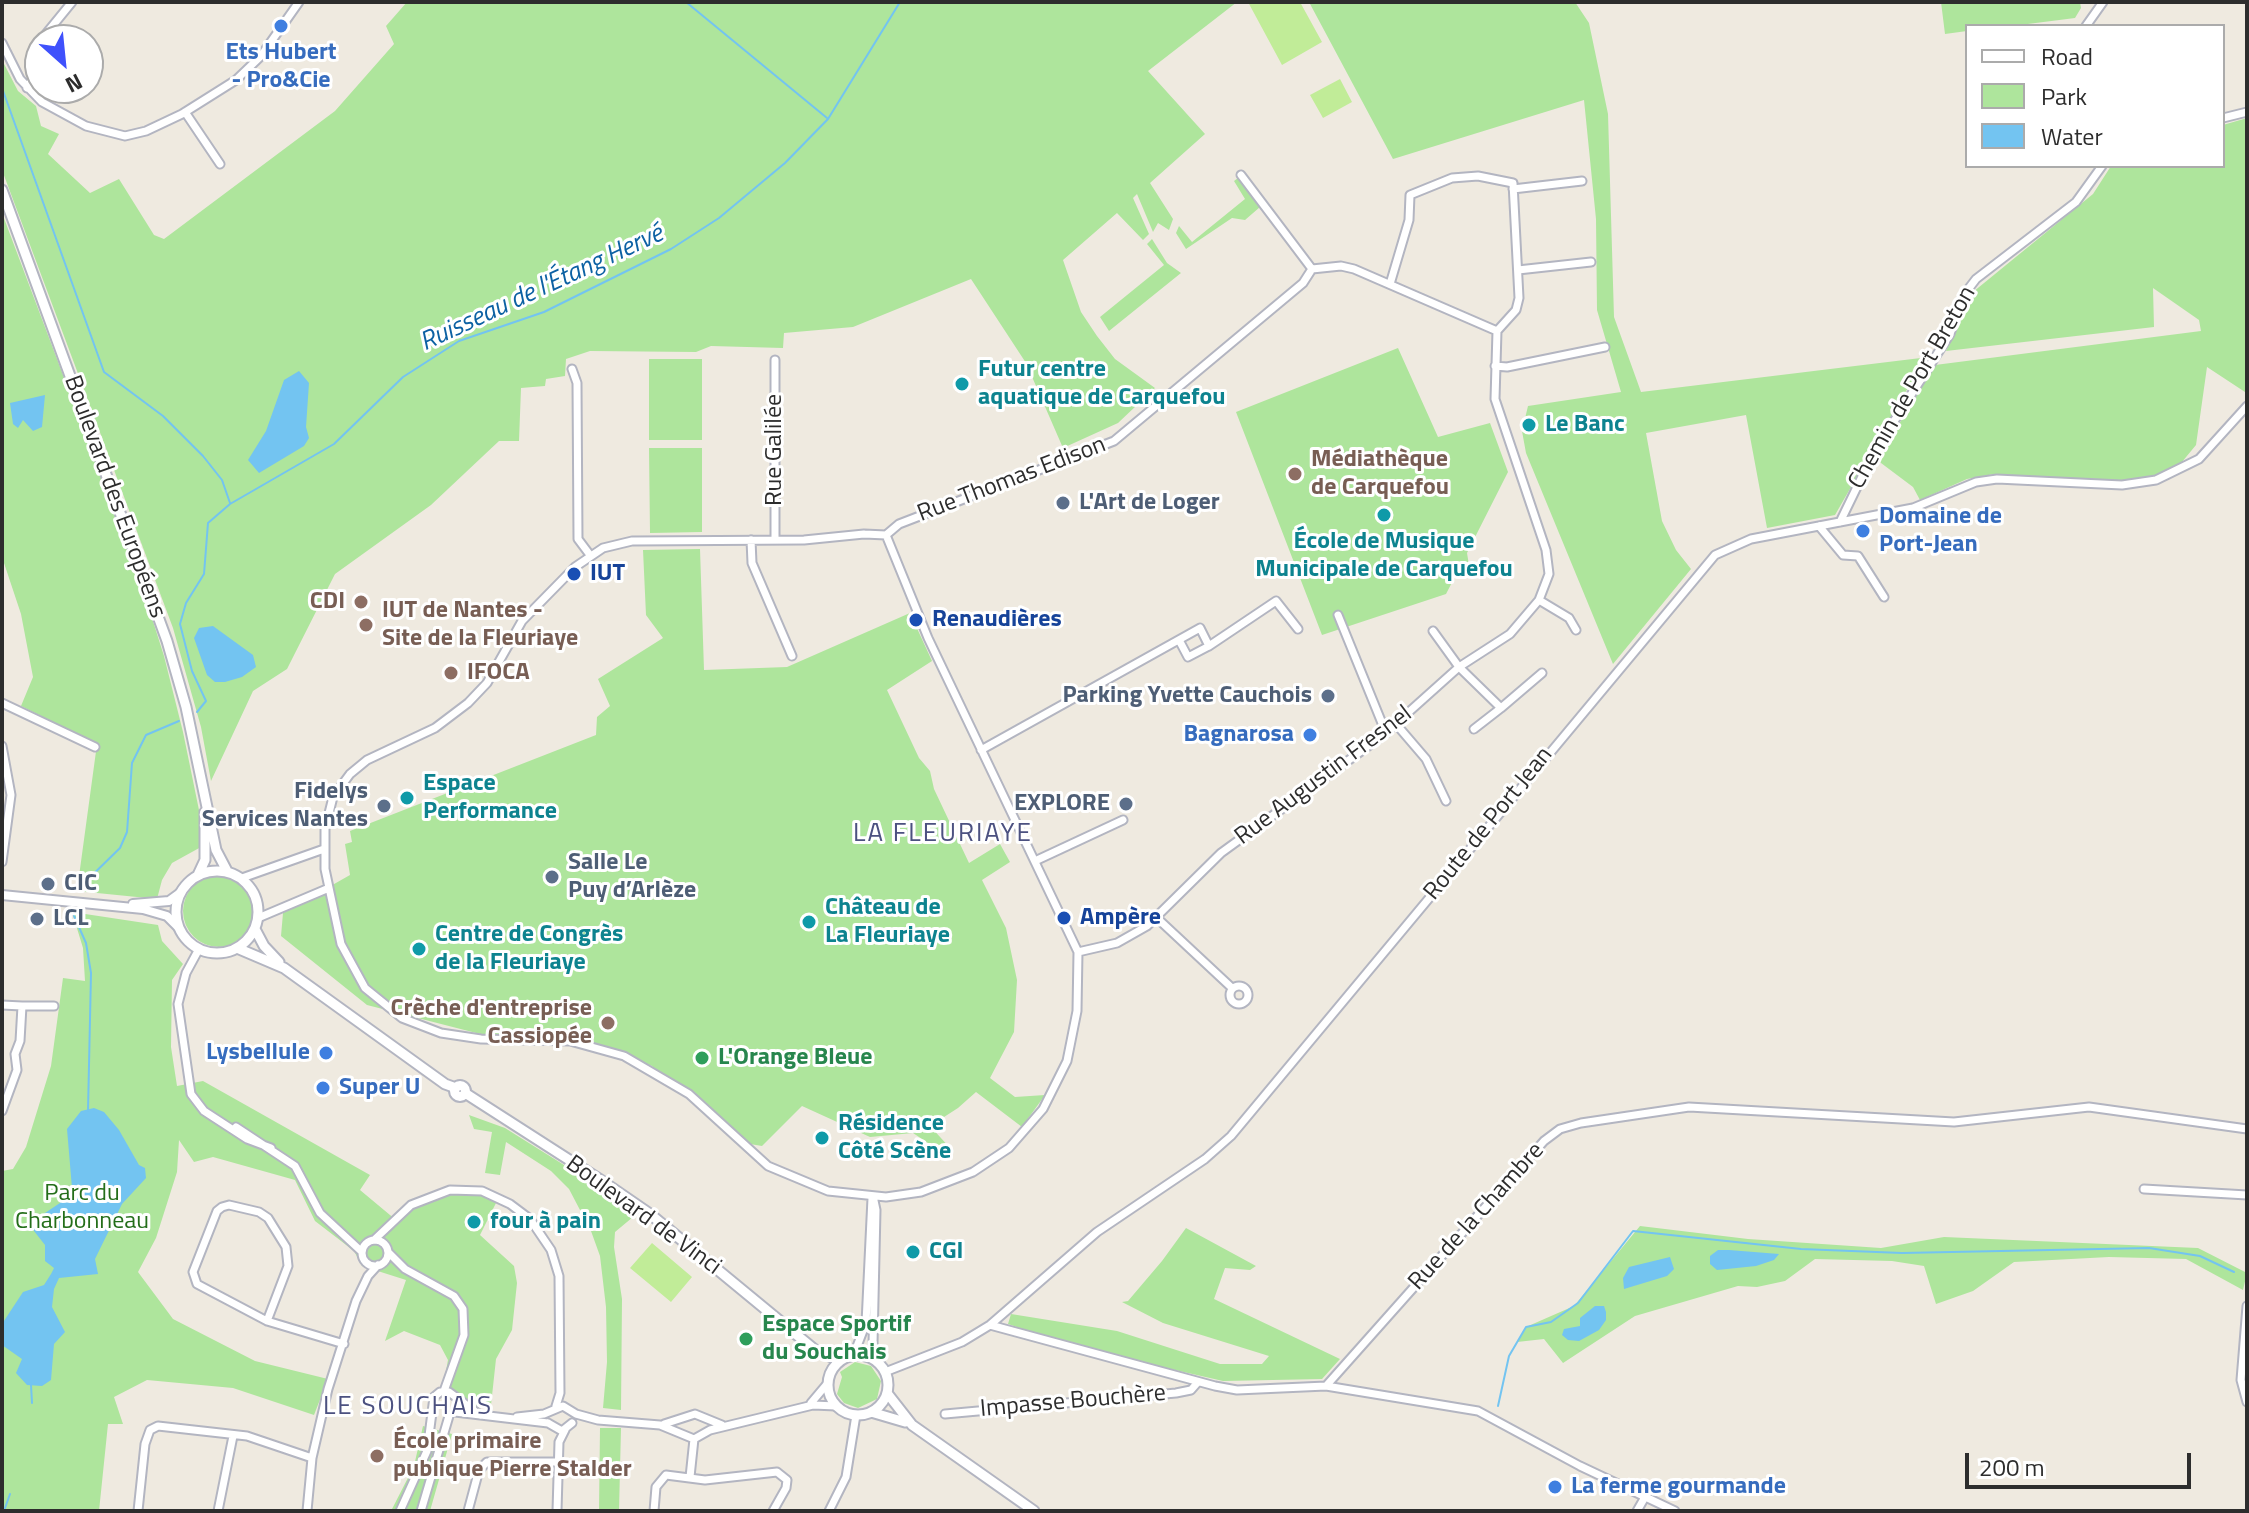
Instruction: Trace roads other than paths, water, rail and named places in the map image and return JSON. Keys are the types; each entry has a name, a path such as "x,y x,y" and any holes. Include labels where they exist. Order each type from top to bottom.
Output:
{"main road":[{"name":"Boulevard des Européens","path":"2,190 163,630 186,707 206,809"},
{"path":"206,809 219,860 227,871 242,878 254,893 258,918 255,929 237,948 214,953 199,949 186,940 178,927 176,910 180,893 198,875 205,860 206,809"},
{"path":"198,875 227,871"},
{"name":"Boulevard de Vinci","path":"255,929 264,946 284,968 445,1084 460,1090 650,1214 815,1350 839,1360"},
{"name":"Boulevard de Vinci","path":"237,948 284,968"},
{"name":"Boulevard de Vinci","path":"815,1350 828,1379"},
{"path":"912,1425 871,1412 856,1415 836,1406 828,1379 839,1360 854,1354 878,1362 885,1372 887,1393 912,1425 1034,1511"},
{"path":"871,1412 887,1393"}],"street":[{"path":"53,24 72,2"},
{"path":"46,104 86,126 111,135 146,131 185,112 236,80 261,56 299,2"},
{"path":"2087,24 2103,2"},
{"path":"2,43 24,83"},
{"path":"185,112 220,164"},
{"path":"2225,118 2247,112"},
{"name":"Chemin de Port Breton","path":"1840,522 1873,454 1950,334 1963,296 1976,279 2076,202 2101,168"},
{"path":"1241,175 1312,269 1341,266 1497,331"},
{"path":"1390,284 1409,220 1410,195 1452,178 1478,176 1513,183 1518,270 1516,310 1497,331 1495,366 1507,367 1605,347"},
{"path":"1513,189 1582,181"},
{"path":"1518,270 1591,262"},
{"name":"Rue Thomas Edison","path":"886,535 913,518 1114,441 1303,283 1312,269"},
{"name":"Rue Galilée","path":"775,360 775,540"},
{"name":"Rue Augustin Fresnel","path":"1078,952 1117,943 1157,918 1204,868 1241,837 1386,733 1459,667 1510,634 1539,600 1549,574 1546,550 1495,399 1495,366"},
{"path":"572,369 577,383 578,539 590,555"},
{"name":"Route de Port Jean","path":"885,1372 962,1342 990,1325 1097,1232 1205,1159 1231,1136 1704,565 1740,542 1913,508 1976,482 1997,479 2122,485 2176,472 2199,459 2247,406"},
{"path":"1819,526 1843,555 1858,556 1884,597"},
{"path":"886,535 928,638 1078,952 1077,1011 1067,1061 1043,1109 1029,1127 992,1161 958,1180 921,1192 873,1196 828,1191 781,1174 757,1159 694,1099 667,1078 614,1052 570,1041 467,1037 420,1027 402,1018 365,988 350,966 341,944 325,869 324,849 330,804 350,774 367,760 435,728 468,703 487,683 522,621 590,555 615,543 632,541 775,540 886,535"},
{"path":"751,540 752,563 792,656"},
{"path":"1539,600 1569,618 1576,630"},
{"path":"1179,640 1188,657 1276,601 1298,629"},
{"path":"1338,615 1386,733"},
{"path":"981,750 1200,628 1209,646"},
{"path":"1433,631 1459,667 1501,708"},
{"path":"1474,729 1542,673"},
{"path":"2,703 95,747"},
{"path":"1396,724 1426,759 1446,801"},
{"path":"2,746 4,774 11,795 2,863"},
{"path":"1035,861 1123,820"},
{"path":"242,878 324,849"},
{"path":"258,918 329,888"},
{"path":"2,895 104,904 169,901 180,893"},
{"path":"104,904 159,913 178,927"},
{"path":"1157,918 1232,988"},
{"path":"199,949 181,987 178,1004 183,1052 194,1100 204,1111 230,1125 247,1139 271,1148 295,1166 320,1213 362,1252 368,1276"},
{"path":"2,1005 54,1006"},
{"path":"2,1111 17,1070 15,1054 20,1041 22,1006"},
{"name":"Rue de la Chambre","path":"1326,1386 1544,1141 1560,1129 1581,1123 1689,1107 1954,1122 2089,1107 2247,1129"},
{"path":"362,1252 385,1231 396,1215 433,1194 459,1189 492,1195 530,1219 547,1243 559,1276 560,1393 548,1423"},
{"path":"2144,1189 2247,1195"},
{"path":"854,1354 866,1323 869,1211 873,1196"},
{"path":"873,1196 876,1210 873,1344 878,1362"},
{"path":"267,1321 288,1266 286,1247 268,1218 259,1212 229,1205 222,1207 209,1230 193,1279 203,1289 267,1321 344,1344"},
{"path":"307,1511 312,1458 328,1389 368,1276 380,1264 386,1248 385,1231"},
{"path":"342,1235 371,1241 386,1248 405,1269"},
{"path":"366,1262 405,1269 447,1291 463,1309 464,1335 454,1371 444,1391 434,1397 434,1412 419,1474 400,1511"},
{"path":"2247,1306 2241,1380 2247,1402"},
{"path":"990,1325 1237,1390 1326,1386 1478,1411 1675,1511"},
{"path":"421,1511 452,1414 454,1371"},
{"path":"803,1407 818,1399 828,1379"},
{"name":"Impasse Bouchère","path":"945,1414 1176,1393 1191,1390 1198,1382"},
{"path":"444,1391 480,1415"},
{"path":"560,1393 572,1423"},
{"path":"694,1439 706,1432 803,1407 836,1406"},
{"path":"517,1417 552,1409 569,1410 598,1420"},
{"path":"434,1412 517,1417 548,1423 559,1442"},
{"path":"660,1425 695,1414 728,1426"},
{"path":"829,1511 846,1477 856,1415"},
{"path":"557,1511 559,1442 572,1423 598,1420 660,1425 694,1439"},
{"path":"682,1432 683,1420"},
{"path":"705,1420 706,1432"},
{"path":"138,1511 145,1444 150,1430 158,1426 197,1428 256,1438 312,1458"},
{"path":"554,1430 565,1430"},
{"path":"218,1511 233,1436"},
{"path":"690,1477 694,1439"},
{"path":"468,1511 479,1470 487,1462 558,1462"},
{"path":"654,1511 659,1479 666,1475 705,1480 777,1472 787,1480 773,1511"},
{"path":"1637,1511 1645,1497"}],"water":[{"path":"299,371 309,383 306,427 309,438 304,446 259,473 248,460 266,431 284,380"},
{"path":"45,395 42,427 33,431 23,420 18,428 13,424 10,403"},
{"path":"213,626 253,655 256,667 242,677 225,682 215,682 207,675 194,638 199,628"},
{"path":"94,1108 104,1112 119,1130 139,1165 145,1168 146,1178 122,1204 95,1259 98,1274 59,1278 52,1307 65,1332 54,1344 51,1380 42,1386 27,1385 16,1373 22,1359 2,1345 2,1324 23,1292 44,1285 54,1268 45,1261 45,1245 34,1231 33,1221 60,1203 72,1188 67,1129 81,1111"},
{"path":"1718,1250 1779,1254 1774,1260 1756,1266 1717,1270 1710,1264 1710,1256"},
{"path":"1670,1257 1674,1269 1667,1276 1624,1289 1623,1278 1629,1267"},
{"path":"1595,1306 1604,1306 1606,1312 1606,1320 1599,1330 1579,1341 1568,1340 1562,1335 1564,1329 1580,1326 1580,1318"}],"waterway":[{"path":"686,2 827,118"},
{"name":"Ruisseau de l'Étang Hervé","path":"197,712 206,701 192,671 180,624 186,603 204,574 208,523 230,504 334,444 403,377 459,341 544,312 671,249 719,218 785,163 828,119 900,2"},
{"path":"2,88 104,372 163,416 203,456 222,480 230,503"},
{"path":"76,891 120,848 127,832 132,763 146,735 179,721"},
{"path":"74,916 86,943 91,973 88,1111"},
{"path":"1498,1406 1509,1356 1526,1327 1551,1322 1578,1303 1633,1231 1801,1249 1902,1253 2149,1248 2200,1256 2234,1272"},
{"path":"31,1385 32,1403"},
{"path":"4,1511 10,1494"}],"place":[{"name":"Ets Hubert - Pro&Cie","path":"281,26"},
{"name":"Futur centre aquatique de Carquefou","path":"962,384"},
{"name":"Le Banc","path":"1529,425"},
{"name":"Médiathèque de Carquefou","path":"1295,474"},
{"name":"L'Art de Loger","path":"1063,503"},
{"name":"École de Musique Municipale de Carquefou","path":"1384,515"},
{"name":"Domaine de Port-Jean","path":"1863,531"},
{"name":"IUT","path":"574,574"},
{"name":"CDI","path":"361,602"},
{"name":"Renaudières","path":"916,620"},
{"name":"IUT de Nantes - Site de la Fleuriaye","path":"366,625"},
{"name":"IFOCA","path":"451,673"},
{"name":"Parking Yvette Cauchois","path":"1328,696"},
{"name":"Bagnarosa","path":"1310,735"},
{"name":"Espace Performance","path":"407,798"},
{"name":"EXPLORE","path":"1126,804"},
{"name":"Fidelys Services Nantes","path":"384,806"},
{"name":"Salle Le Puy d’Arlèze","path":"552,877"},
{"name":"CIC","path":"48,884"},
{"name":"Ampère","path":"1064,918"},
{"name":"LCL","path":"37,919"},
{"name":"Château de La Fleuriaye","path":"809,922"},
{"name":"Centre de Congrès de la Fleuriaye","path":"419,949"},
{"name":"Crèche d'entreprise Cassiopée","path":"608,1023"},
{"name":"Lysbellule","path":"326,1053"},
{"name":"L'Orange Bleue","path":"702,1058"},
{"name":"Super U","path":"323,1088"},
{"name":"Résidence Côté Scène","path":"822,1138"},
{"name":"four à pain","path":"474,1222"},
{"name":"CGI","path":"913,1252"},
{"name":"Espace Sportif du Souchais","path":"746,1339"},
{"name":"École primaire publique Pierre Stalder","path":"377,1456"},
{"name":"La ferme gourmande","path":"1555,1487"}],"district":[{"name":"LA FLEURIAYE","path":"943,835"},
{"name":"LE SOUCHAIS","path":"408,1408"}],"park label":[{"name":"Parc du Charbonneau","path":"82,1208"}]}
